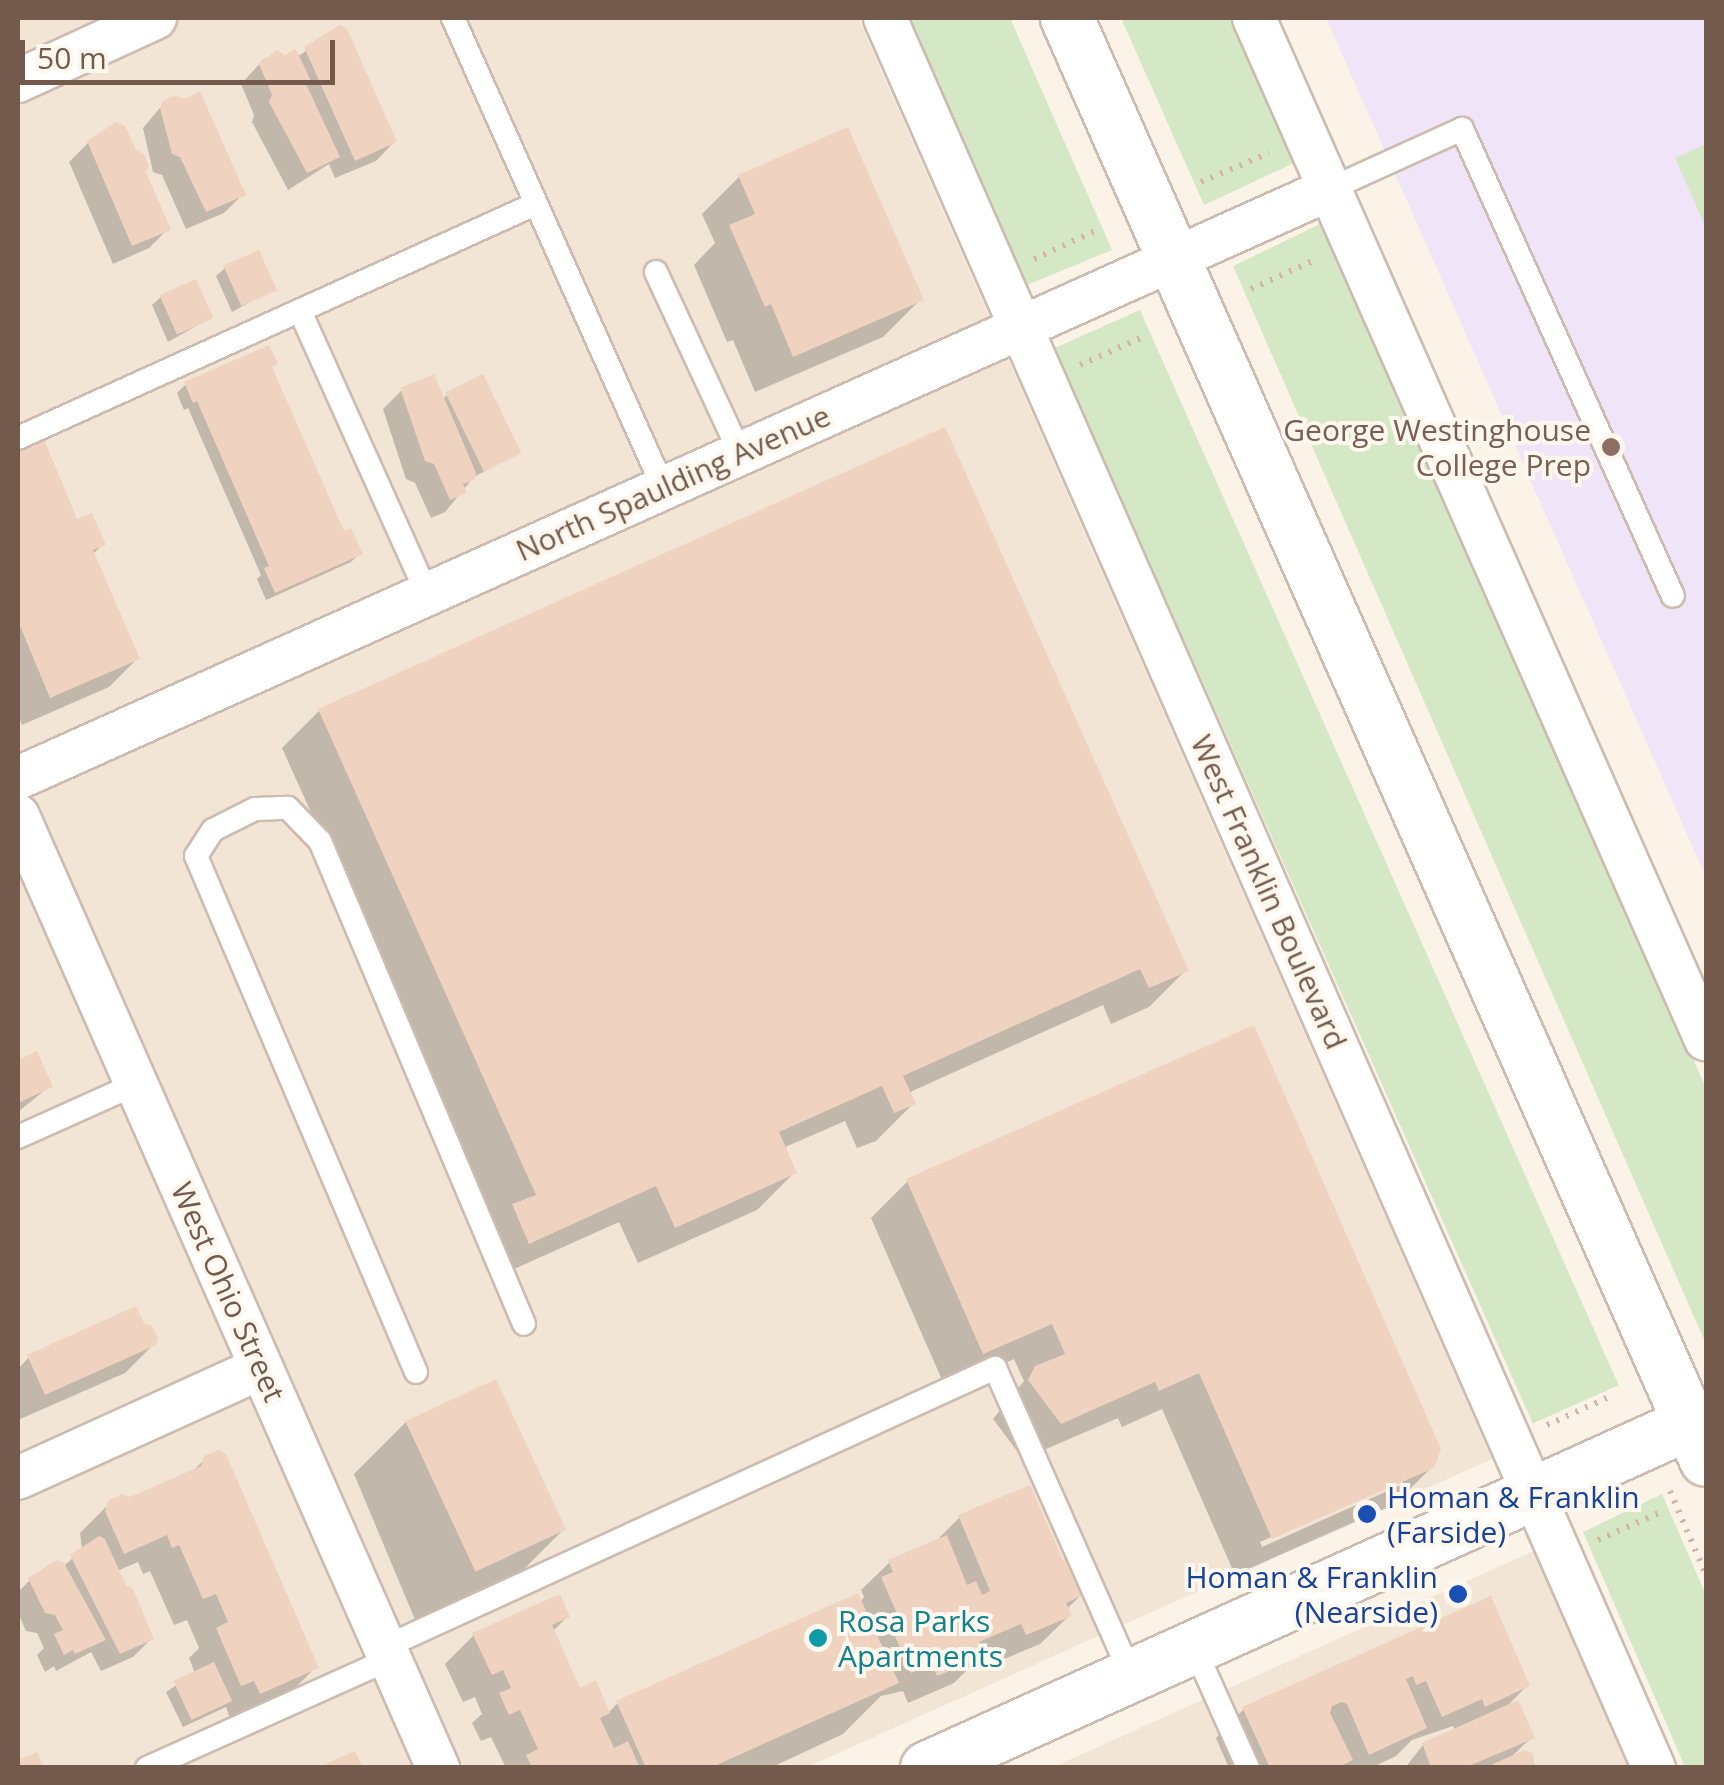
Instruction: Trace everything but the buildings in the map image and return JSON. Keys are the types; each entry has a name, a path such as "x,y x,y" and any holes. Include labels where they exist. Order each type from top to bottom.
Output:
{"street":[{"path":"18,81 155,18"},
{"name":"West Franklin Boulevard","path":"885,18 1654,1768"},
{"path":"927,1768 1534,1494 1701,1433 1067,18"},
{"path":"1254,18 1706,1040"},
{"name":"North Spaulding Avenue","path":"18,778 1330,189"},
{"name":"West Ohio Street","path":"18,816 438,1768"},
{"path":"18,1478 261,1368"}],"lane":[{"path":"453,18 663,487"},
{"path":"1330,189 1462,129 1672,596"},
{"path":"18,438 534,205"},
{"path":"656,272 740,453"},
{"path":"300,311 426,594"},
{"path":"416,1372 196,856 213,830 255,809 288,808 320,841 524,1324"},
{"path":"18,1137 136,1084"},
{"path":"148,1768 994,1368 1131,1675"},
{"path":"1194,1647 1248,1768"}],"path":[{"path":"1200,182 1284,147"},
{"path":"1022,264 1096,230"},
{"path":"1250,289 1327,255"},
{"path":"1068,370 1143,337"},
{"path":"1540,1428 1609,1397"},
{"path":"1676,1505 1706,1575"},
{"path":"1583,1547 1660,1512"}],"shaded area":[{"path":"18,18 858,18 1492,1459 807,1767 18,1767"},
{"name":"George Westinghouse College Prep","path":"1326,18 1706,18 1706,877"},
{"path":"1534,1551 1629,1767 1051,1768"}],"green space":[{"path":"909,18 1010,18 1112,250 1027,285"},
{"path":"1121,18 1230,18 1294,163 1204,205"},
{"path":"1706,144 1706,228 1675,158"},
{"path":"1320,224 1706,1088 1706,1344 1233,266"},
{"path":"1140,310 1619,1385 1533,1423 1054,348"},
{"path":"1662,1494 1706,1595 1706,1767 1685,1767 1583,1532"}],"place":[{"name":"George Westinghouse College Prep","path":"1611,447"},
{"name":"Homan & Franklin (Farside)","path":"1367,1514"},
{"name":"Homan & Franklin (Nearside)","path":"1458,1594"},
{"name":"Rosa Parks Apartments","path":"818,1638"}]}
